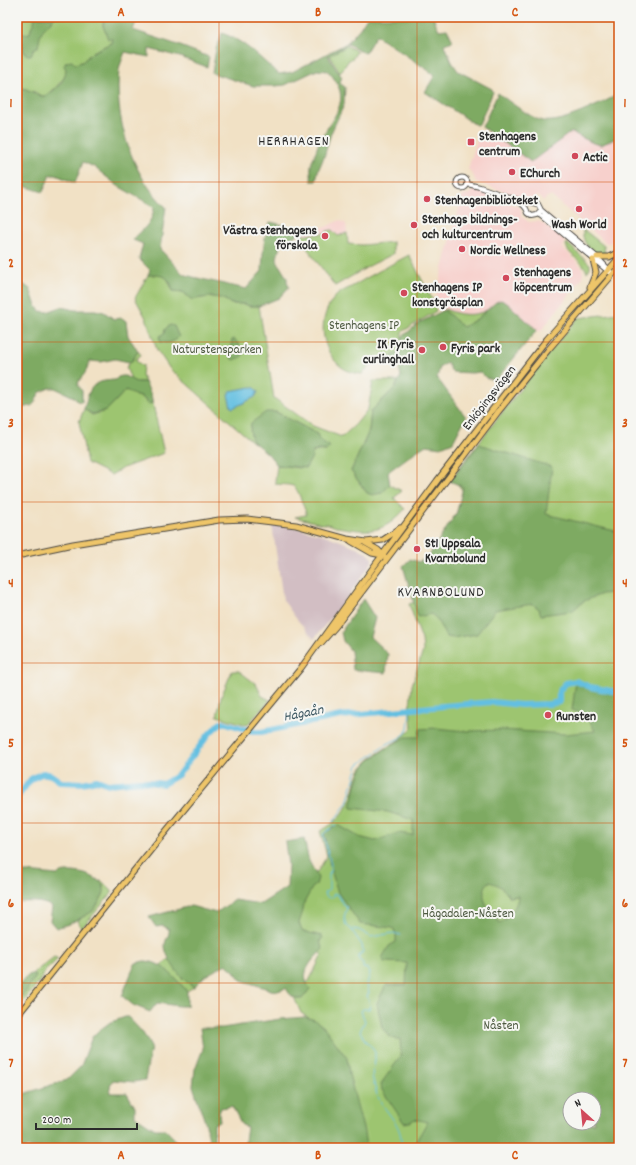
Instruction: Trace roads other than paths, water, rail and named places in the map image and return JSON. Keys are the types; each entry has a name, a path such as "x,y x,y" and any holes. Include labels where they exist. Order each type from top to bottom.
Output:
{"main road":[{"path":"588,292 596,275 595,258 609,257 619,252"},
{"name":"Enköpingsvägen","path":"385,557 410,517 480,424 547,339 619,258"},
{"name":"Enköpingsvägen","path":"385,557 548,350 619,267"},
{"path":"17,556 73,544 219,520 247,519 296,525 347,539 376,541 387,538 410,517"},
{"path":"347,539 372,553 385,557"},
{"path":"361,541 378,550 385,557"},
{"path":"372,553 375,565"},
{"path":"315,650 333,622 375,565 385,557"},
{"path":"17,1016 336,626 385,557"}],"street":[{"path":"467,184 514,199 538,204 541,210 613,274"},
{"path":"514,199 527,208 528,213 532,216 538,214 541,210"},
{"path":"527,208 532,203"},
{"path":"538,214 595,258"}],"water":[{"path":"251,387 255,388 258,392 255,397 232,408 228,395 230,391"}],"waterway":[{"name":"Hågaån","path":"17,798 31,779 43,773 51,775 61,782 82,783 97,780 108,784 141,781 163,784 178,775 209,734 221,723 226,723 255,732 261,732 341,716 443,706 492,702 521,705 549,704 559,702 559,691 566,683 576,681 590,687 619,692"},
{"path":"333,822 347,803 358,765 387,744 405,734 408,728 410,710"},
{"path":"336,825 323,834 331,865 329,890 324,893 329,898 334,894 337,894 347,908 344,917 346,925 351,929 362,945 363,952 358,956 359,960 363,963 363,968 368,969 370,973 367,984 369,993 367,995 370,1005 369,1009 363,1009 361,1011 365,1021 360,1031 366,1042 375,1052 372,1076 377,1095"},
{"path":"353,929 359,930 371,937 393,933 401,935"},
{"path":"378,1097 397,1126 400,1133 401,1148"}],"place":[{"name":"Stenhagens centrum","path":"471,142"},
{"name":"Actic","path":"575,156"},
{"name":"EChurch","path":"512,172"},
{"name":"Stenhagenbiblioteket","path":"427,199"},
{"name":"Wash World","path":"579,209"},
{"name":"Stenhags bildnings- och kulturcentrum","path":"414,225"},
{"name":"Västra stenhagens förskola","path":"325,236"},
{"name":"Nordic Wellness","path":"462,249"},
{"name":"Stenhagens köpcentrum","path":"506,278"},
{"name":"Stenhagens IP konstgräsplan","path":"404,293"},
{"name":"Fyris park","path":"443,347"},
{"name":"IK Fyris curlinghall","path":"422,350"},
{"name":"St1 Uppsala Kvarnbolund","path":"417,549"},
{"name":"Runsten","path":"548,715"}],"district":[{"name":"HERRHAGEN","path":"294,140"},
{"name":"KVARNBOLUND","path":"441,591"}],"park label":[{"name":"Stenhagens IP","path":"364,324"},
{"name":"Naturstensparken","path":"217,348"},
{"name":"Hågadalen-Nåsten","path":"468,912"},
{"name":"Nåsten","path":"501,1024"}]}
